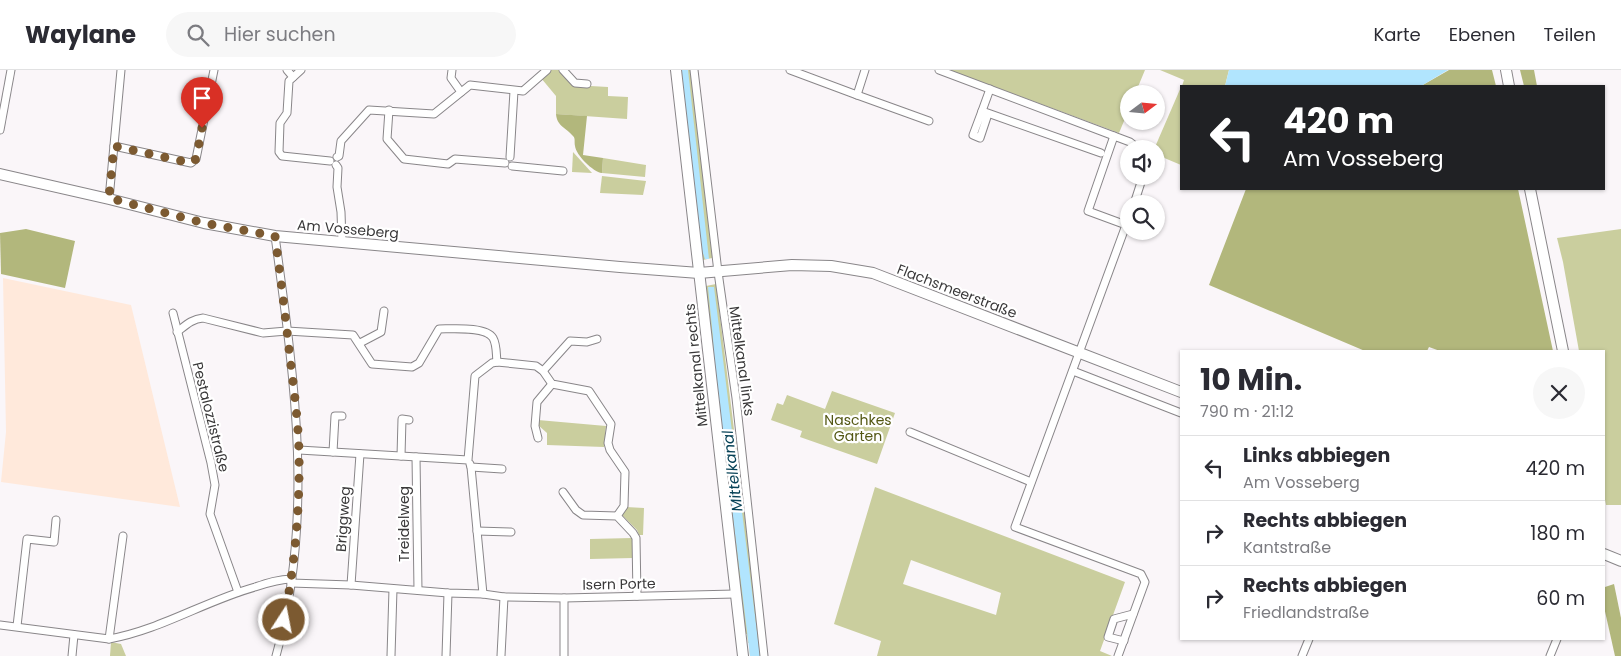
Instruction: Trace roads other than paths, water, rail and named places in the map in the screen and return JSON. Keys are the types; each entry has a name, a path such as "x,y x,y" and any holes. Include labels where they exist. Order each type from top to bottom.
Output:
{"street":[{"path":"0,130 11,70"},
{"path":"109,198 121,70"},
{"path":"114,146 191,163 196,159 214,70"},
{"path":"287,70 293,77"},
{"path":"302,70 289,81 287,113 280,123 279,152 282,156 333,163 339,162 337,157 339,156 341,141 369,110 434,114 470,85 522,91 547,70"},
{"path":"452,70 451,78 461,92"},
{"path":"564,70 575,83 587,84"},
{"name":"Mittelkanal rechts","path":"676,70 709,272 735,594 743,656"},
{"name":"Mittelkanal links","path":"694,70 709,272 736,398 764,656"},
{"path":"790,70 929,121"},
{"path":"857,95 866,70"},
{"path":"939,70 1125,140"},
{"path":"1506,70 1509,85"},
{"path":"990,89 985,112 1100,153"},
{"path":"509,162 514,91"},
{"path":"389,110 387,139 404,159 448,164 455,159 509,162 563,171"},
{"path":"1114,136 1088,212 1120,219"},
{"path":"333,163 338,168 337,187 341,212 342,241"},
{"name":"Am Vosseberg","path":"0,174 109,198 204,223 275,236 620,267 709,272"},
{"path":"1530,190 1563,350"},
{"path":"275,236 296,406 299,450 298,506 292,581 276,656"},
{"path":"1118,656 1145,582 1141,574 1015,528 1120,240"},
{"name":"Flachsmeerstraße","path":"709,272 792,265 830,266 873,273 1180,392"},
{"path":"360,343 381,332 384,311"},
{"name":"Pestalozzistraße","path":"173,312 215,485 210,514 238,592"},
{"path":"178,332 188,323 203,318 263,333 287,331 353,335 372,364 412,367 419,363 439,329 483,330 491,334 495,340 497,362"},
{"path":"543,371 570,341 587,342 597,339"},
{"path":"483,594 470,463 475,376 492,363 536,366 543,371 552,384 589,391 610,424 608,443 610,450 625,472 624,506 617,516"},
{"path":"1073,371 1180,413"},
{"path":"538,438 535,426 537,402 552,384"},
{"path":"333,452 335,416 342,416"},
{"path":"401,456 402,419 409,420"},
{"path":"910,432 1031,482"},
{"path":"299,450 416,457 502,468"},
{"name":"Briggweg","path":"352,585 360,454"},
{"name":"Treidelweg","path":"416,457 418,590"},
{"path":"563,492 576,510 583,515 617,516 633,532 636,538 637,596"},
{"path":"17,626 27,539 54,542 56,520"},
{"path":"477,531 511,532"},
{"path":"0,625 109,639 122,536"},
{"name":"Isern Porte","path":"109,639 180,616 238,592 283,579 504,597 564,598 735,594"},
{"path":"391,656 393,589"},
{"path":"446,656 448,593"},
{"path":"501,656 504,597"},
{"path":"564,598 564,656"},
{"path":"1124,640 1108,637 1114,619 1133,614"},
{"path":"72,656 74,635"},
{"path":"1302,656 1309,640"},
{"path":"1550,656 1557,640"}],"water":[{"path":"679,70 688,70 709,259 705,259 702,250"},
{"path":"1229,70 1448,70 1423,85 1225,85"},
{"name":"Mittelkanal","path":"708,287 714,287 760,656 750,656 714,362"}],"park label":[{"name":"Naschkes Garten","path":"858,428"}]}
